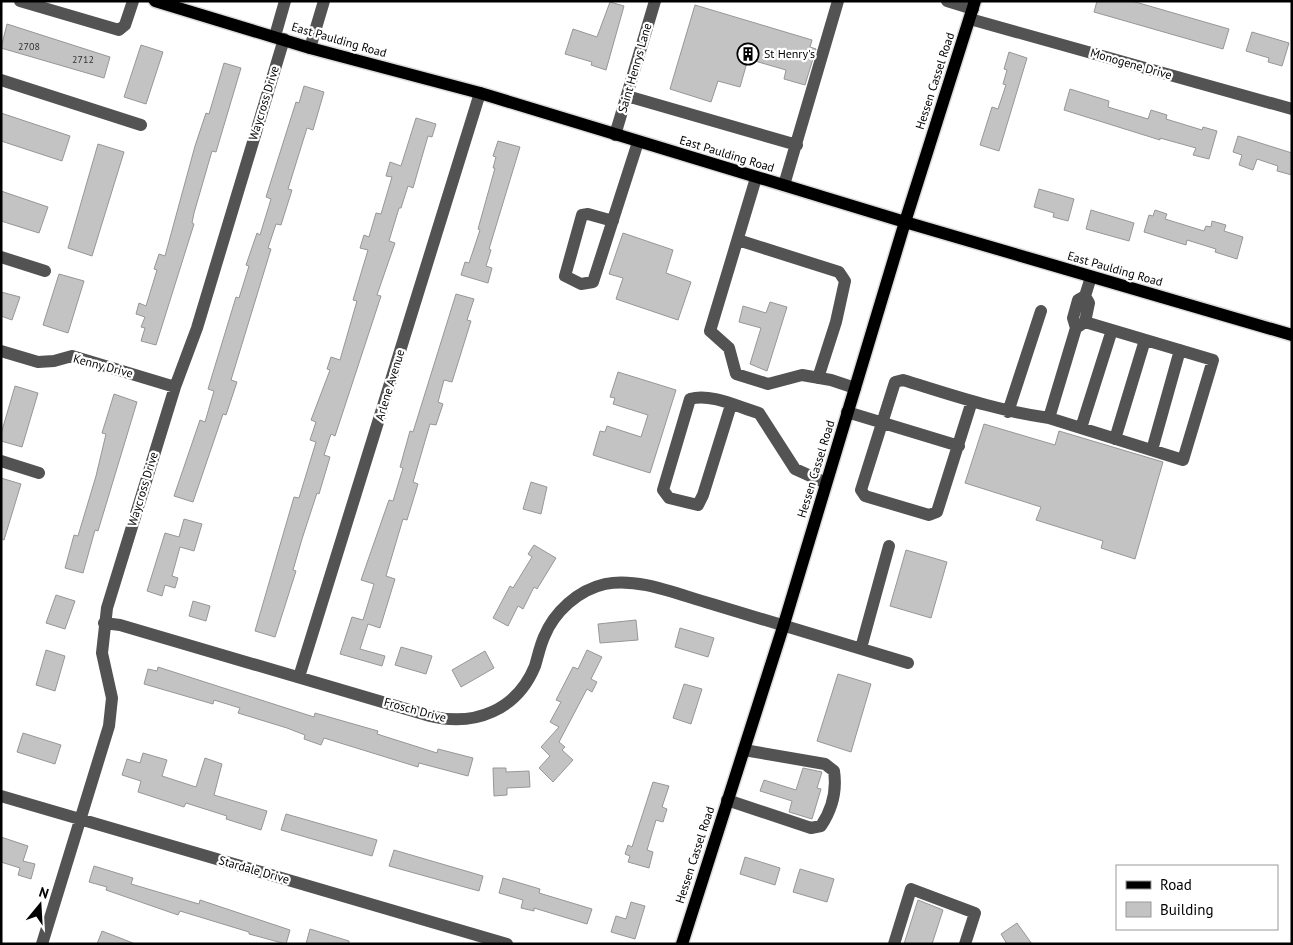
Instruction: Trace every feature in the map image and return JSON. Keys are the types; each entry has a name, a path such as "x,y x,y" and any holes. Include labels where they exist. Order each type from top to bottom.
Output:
{"main road":[{"name":"East Paulding Road","path":"155,1 279,37 310,48 480,94 756,178 1292,334"},
{"name":"Hessen Cassel Road","path":"682,944 784,624 905,222 973,10"}],"street":[{"path":"20,1 119,30 125,25 133,1"},
{"name":"Waycross Drive","path":"42,944 111,717 112,698 102,652 104,623 175,387 197,328 279,37 284,1"},
{"path":"310,48 324,1"},
{"name":"Saint Henrys Lane","path":"616,135 655,1"},
{"path":"784,186 838,1"},
{"name":"Monogene Drive","path":"947,1 1292,109"},
{"path":"1,80 141,125"},
{"name":"Arlene Avenue","path":"298,677 480,94"},
{"path":"627,96 797,145"},
{"path":"613,221 588,214 582,215 565,276 581,284 593,282 613,221 638,142"},
{"path":"756,178 710,331 729,348 736,374 768,384 802,375 855,388"},
{"path":"738,240 839,272 845,281 836,322 818,378"},
{"path":"1,257 45,271"},
{"path":"1049,418 1089,303 1085,296 1092,277"},
{"path":"1008,412 1041,311"},
{"path":"972,401 937,512 929,515 865,496 861,490 881,422 895,382 903,380 972,401 1008,412 1049,418 1184,460 1213,360 1112,330 1080,325"},
{"path":"1081,428 1112,330"},
{"path":"1115,439 1145,340"},
{"path":"1152,450 1180,350"},
{"name":"Kenny Drive","path":"1,351 46,363 72,356 175,387"},
{"path":"731,405 703,495 698,505 669,498 663,490 690,399 701,396 731,405 759,414 795,469 826,483"},
{"path":"848,412 959,446"},
{"path":"1,461 39,473"},
{"path":"861,648 889,546"},
{"name":"Frosch Drive","path":"104,623 120,625 437,718 457,720 471,719 497,711 517,695 530,675 544,637 555,617 573,599 600,586 615,583 644,586 784,624 908,662"},
{"path":"727,800 811,828 822,826 829,814 837,787 834,771 825,764 744,750"},
{"name":"Stardale Drive","path":"1,796 507,944"},
{"path":"894,944 911,889 975,913 965,944"}],"building":[{"path":"1097,1 1132,1 1229,29 1223,49 1094,12"},
{"path":"610,2 624,6 606,70 591,65 592,62 565,54 573,29 597,37"},
{"name":"St Henry's","path":"695,5 812,40 810,47 816,49 805,85 784,79 786,70 748,59 740,87 718,81 711,102 670,89"},
{"path":"7,24 110,57 104,78 1,48"},
{"path":"1252,32 1289,43 1282,66 1268,62 1269,58 1246,51"},
{"path":"141,45 163,52 146,104 124,97"},
{"path":"1009,52 1027,58 999,151 980,145 992,107 998,109 1006,85 1003,84 1007,70 1004,69"},
{"path":"224,63 241,68 216,152 212,151 194,213 192,223 194,224 156,345 141,341 145,328 141,327 145,317 136,314 139,303 146,306 157,270 154,269 159,254 165,256 195,146 206,113 209,114"},
{"path":"304,86 324,92 313,130 307,128 288,189 292,190 281,225 276,224 268,248 271,249 231,380 237,382 226,415 223,414 193,502 174,496 200,420 205,422 214,391 208,389 236,297 239,298 249,266 246,265 257,233 260,235 271,199 266,197 296,102 299,103"},
{"path":"1070,89 1109,101 1108,107 1148,119 1151,110 1167,115 1166,119 1202,130 1203,127 1217,131 1209,159 1193,155 1196,148 1160,138 1160,140 1064,110"},
{"path":"1,113 70,136 62,161 1,141"},
{"path":"416,118 436,124 432,137 428,136 413,188 408,186 401,208 399,208 389,241 395,243 377,295 381,296 335,436 331,434 324,455 330,457 319,494 317,493 302,539 293,570 296,571 275,637 255,631 294,497 299,498 316,442 310,440 316,422 311,420 330,370 327,369 331,357 340,360 357,301 353,300 368,250 360,248 364,235 369,237 376,213 381,214 392,177 386,176 390,162 401,166"},
{"path":"1238,136 1292,153 1292,175 1277,171 1278,166 1257,159 1253,170 1239,165 1242,155 1233,152"},
{"path":"498,141 520,147 489,249 491,250 486,266 492,268 488,283 461,275 465,262 469,263 480,230 478,229 495,168 493,168 496,157 493,156"},
{"path":"98,144 124,152 92,256 68,248"},
{"path":"1039,189 1074,199 1068,221 1053,217 1054,213 1034,207"},
{"path":"1,191 48,207 39,233 1,221"},
{"path":"1091,210 1134,223 1129,241 1086,229"},
{"path":"1155,210 1167,214 1165,219 1204,231 1206,226 1211,227 1212,221 1226,225 1224,231 1243,237 1237,259 1215,252 1216,249 1187,240 1186,245 1144,232 1149,215 1153,216"},
{"path":"623,233 673,250 666,273 691,282 678,320 616,299 623,278 609,274"},
{"path":"59,274 84,281 68,333 43,325"},
{"path":"1,292 20,297 12,320 1,316"},
{"path":"456,294 474,299 467,320 471,321 452,382 444,380 438,402 443,404 436,425 430,424 413,482 418,484 407,520 403,519 386,576 395,579 380,628 368,624 360,649 385,656 382,666 340,654 352,617 363,620 374,584 361,580 389,500 393,501 403,468 400,467 410,431 413,432"},
{"path":"770,302 787,307 767,371 750,364 761,328 739,322 743,306 766,313"},
{"path":"618,372 676,390 650,473 593,455 600,431 605,432 607,426 641,437 648,415 613,404 615,398 610,397"},
{"path":"15,386 38,393 22,447 1,441 1,434"},
{"path":"114,394 137,402 98,531 95,530 83,573 65,568 74,535 78,536 96,476 106,434 102,433"},
{"path":"984,424 1055,445 1059,431 1163,462 1135,559 1101,548 1103,541 1036,520 1041,507 965,483"},
{"path":"1,478 21,484 4,540 1,539"},
{"path":"531,482 547,487 541,514 523,509"},
{"path":"184,519 202,524 194,551 180,547 172,576 178,578 175,588 165,585 162,596 147,591 165,533 179,537"},
{"path":"534,545 556,558 537,589 534,587 523,609 518,606 508,626 493,618 510,586 513,588 532,557 528,554"},
{"path":"906,550 947,562 931,618 890,606"},
{"path":"56,595 75,601 65,629 46,623"},
{"path":"193,601 210,606 206,621 189,616"},
{"path":"636,620 638,640 600,643 598,624"},
{"path":"680,628 714,638 708,657 675,647"},
{"path":"401,647 432,656 426,674 395,665"},
{"path":"46,650 65,656 55,691 36,685"},
{"path":"587,650 602,657 591,679 597,682 592,692 587,689 559,742 565,747 562,750 573,760 553,782 539,768 550,756 541,747 559,727 550,722 561,702 556,700 573,667 578,669"},
{"path":"485,651 494,668 461,687 452,670"},
{"path":"158,667 314,717 315,713 378,731 377,734 437,753 438,749 473,758 468,776 419,763 418,767 324,738 321,745 304,739 305,735 287,728 238,713 240,708 214,700 213,704 144,684 148,669 157,671"},
{"path":"838,674 871,684 851,752 817,741"},
{"path":"684,684 702,689 691,724 673,718"},
{"path":"23,733 61,745 55,764 17,752"},
{"path":"143,753 167,760 162,776 196,787 205,758 222,764 214,795 267,811 261,830 226,819 227,816 186,803 184,807 138,792 141,781 122,775 127,759 140,763"},
{"path":"493,768 506,768 506,772 529,771 530,787 507,788 507,795 494,796"},
{"path":"803,768 822,772 817,788 821,789 812,819 789,812 792,801 760,791 764,780 796,790"},
{"path":"653,782 669,786 662,807 667,809 663,822 656,820 647,850 653,852 649,868 628,862 630,856 625,854 628,845 632,847"},
{"path":"286,814 377,840 372,856 281,830"},
{"path":"1,837 28,846 23,861 35,864 31,879 18,875 20,868 1,862"},
{"path":"394,850 483,876 479,891 389,866"},
{"path":"745,857 780,868 775,885 740,874"},
{"path":"94,866 133,878 131,884 199,904 200,900 290,930 286,944 180,911 178,915 106,890 107,887 89,882"},
{"path":"800,869 834,879 827,902 793,892"},
{"path":"503,878 540,889 539,893 592,909 587,924 534,908 534,911 521,908 523,900 499,893"},
{"path":"918,900 943,910 932,944 904,944"},
{"path":"631,902 645,906 635,939 611,932 616,916 626,919"},
{"path":"1017,923 1032,944 1007,944 1001,934"},
{"path":"310,929 349,941 349,944 306,944"},
{"path":"102,931 133,943 133,944 97,944"}],"place":[{"name":"St Henry's","path":"748,54"}]}
